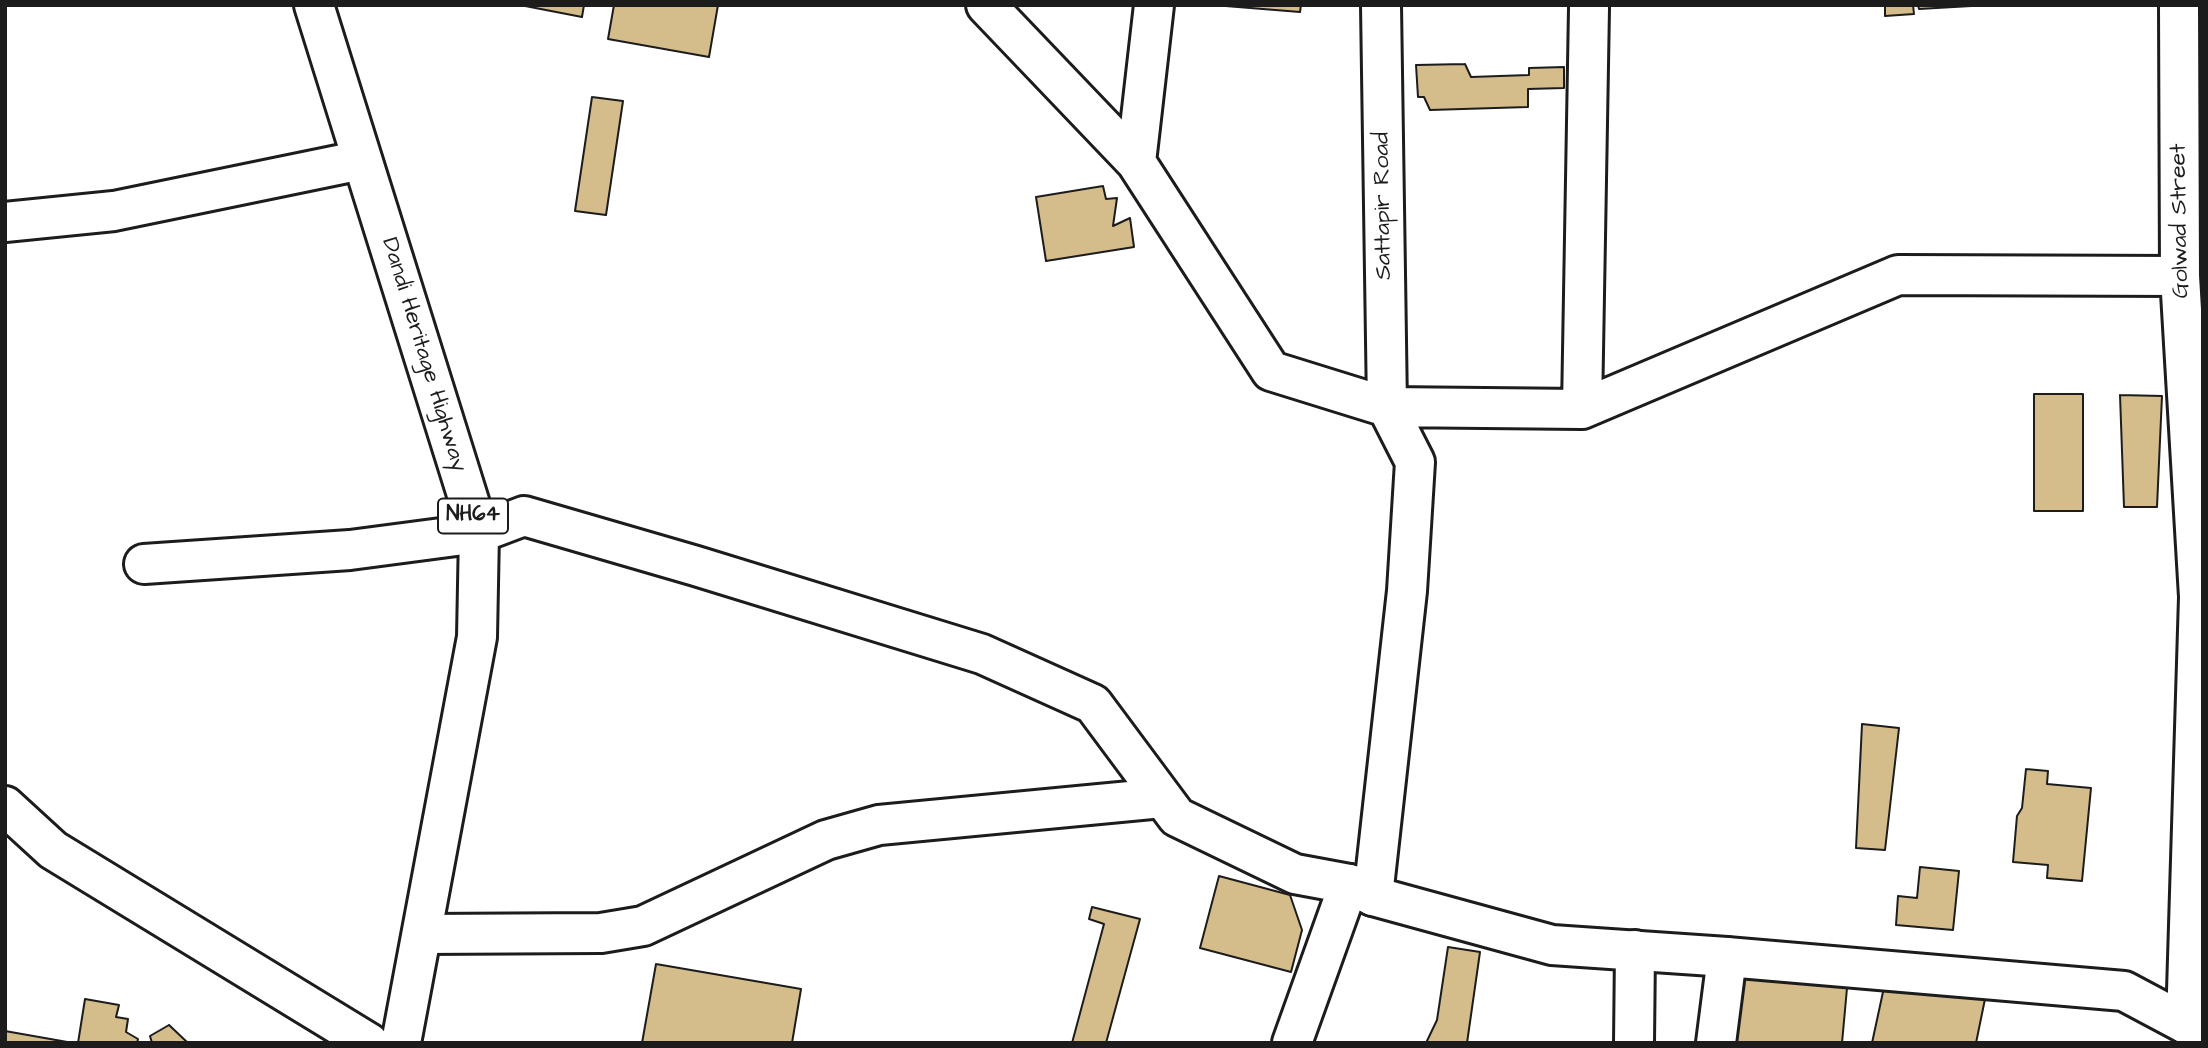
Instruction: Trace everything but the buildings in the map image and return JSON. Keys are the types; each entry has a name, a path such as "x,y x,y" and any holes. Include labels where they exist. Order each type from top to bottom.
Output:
{"main road":[{"name":"Dandi Heritage Highway","path":"314,5 479,533 477,637 401,1043"},
{"path":"986,5 1136,162 1271,371 1387,407 1582,410 1898,275 2180,276"},
{"path":"1136,162 1154,5"},
{"name":"Sattapir Road","path":"1381,5 1387,407"},
{"name":"Golwad Street","path":"2179,5 2180,276 2195,384 2200,686 2182,1026"},
{"path":"1582,410 1589,8"},
{"path":"5,222 114,211 362,160"},
{"path":"1293,1043 1361,890 1407,591 1415,461 1387,407"},
{"path":"144,564 350,550 479,533 524,516 982,654 1093,704 1177,817 1295,874 1361,890 1552,945 2124,991 2182,1026"},
{"path":"422,934 601,933 643,926 826,840 879,825 1163,798"},
{"path":"5,806 53,850 369,1043"},
{"path":"1634,1043 1635,950"},
{"path":"1716,1043 1727,957"}]}
